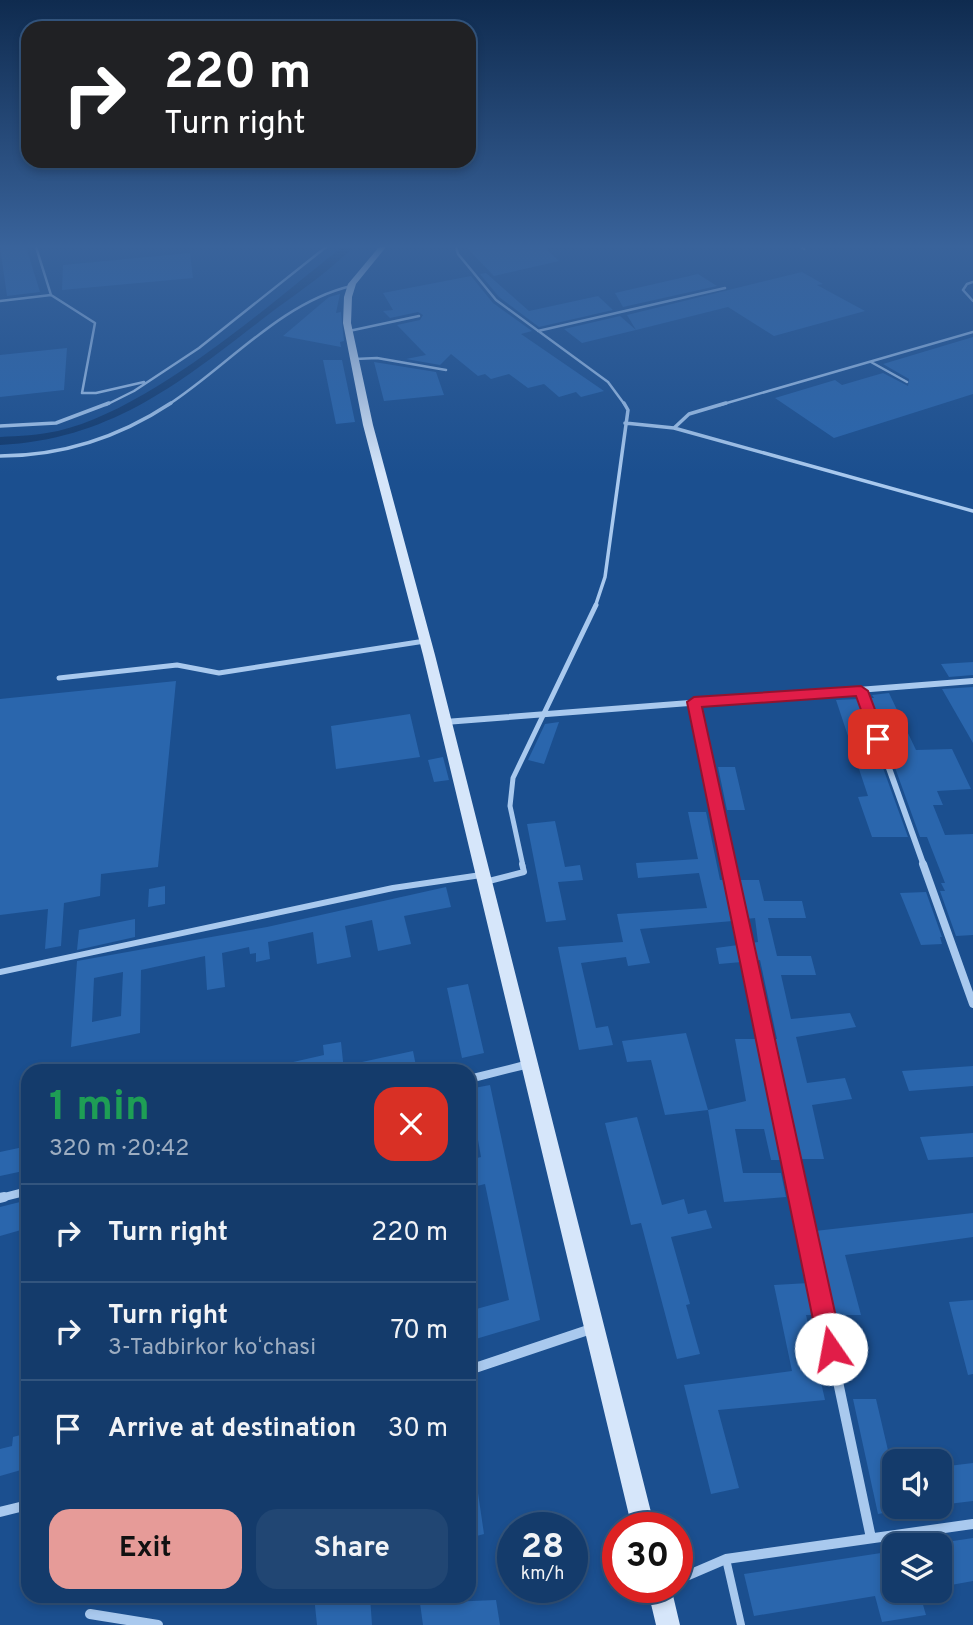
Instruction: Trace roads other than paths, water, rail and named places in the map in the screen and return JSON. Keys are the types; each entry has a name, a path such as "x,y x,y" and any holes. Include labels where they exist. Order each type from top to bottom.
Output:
{"main road":[{"path":"349,323 368,425 425,641 640,1512"},
{"path":"663,1603 668,1625"}],"street":[{"path":"445,722 973,681"},
{"path":"861,691 973,1004"},
{"path":"694,702 871,1538"},
{"path":"476,1077 529,1064"},
{"path":"0,1198 21,1193"},
{"path":"476,1368 595,1328"},
{"path":"0,1512 21,1507"},
{"path":"693,1573 726,1559 973,1524"},
{"path":"90,1614 158,1625"}],"lane":[{"path":"95,323 82,393 96,393 149,381"},
{"path":"0,426 33,427 96,410 175,366 231,323"},
{"path":"0,456 67,451 153,415 278,323"},
{"path":"349,331 387,323"},
{"path":"0,972 393,888 524,872 510,806 513,778 591,619 606,577 628,410 608,382 527,323"},
{"path":"538,331 574,323"},
{"path":"674,428 689,414 973,332"},
{"path":"355,359 377,358 446,370"},
{"path":"871,362 907,382"},
{"path":"625,423 674,428 973,511"},
{"path":"60,678 177,666 219,673 425,641"},
{"path":"726,1559 741,1625"}],"waterway":[{"path":"0,441 32,440 62,434 118,413 170,382 251,323"}]}
